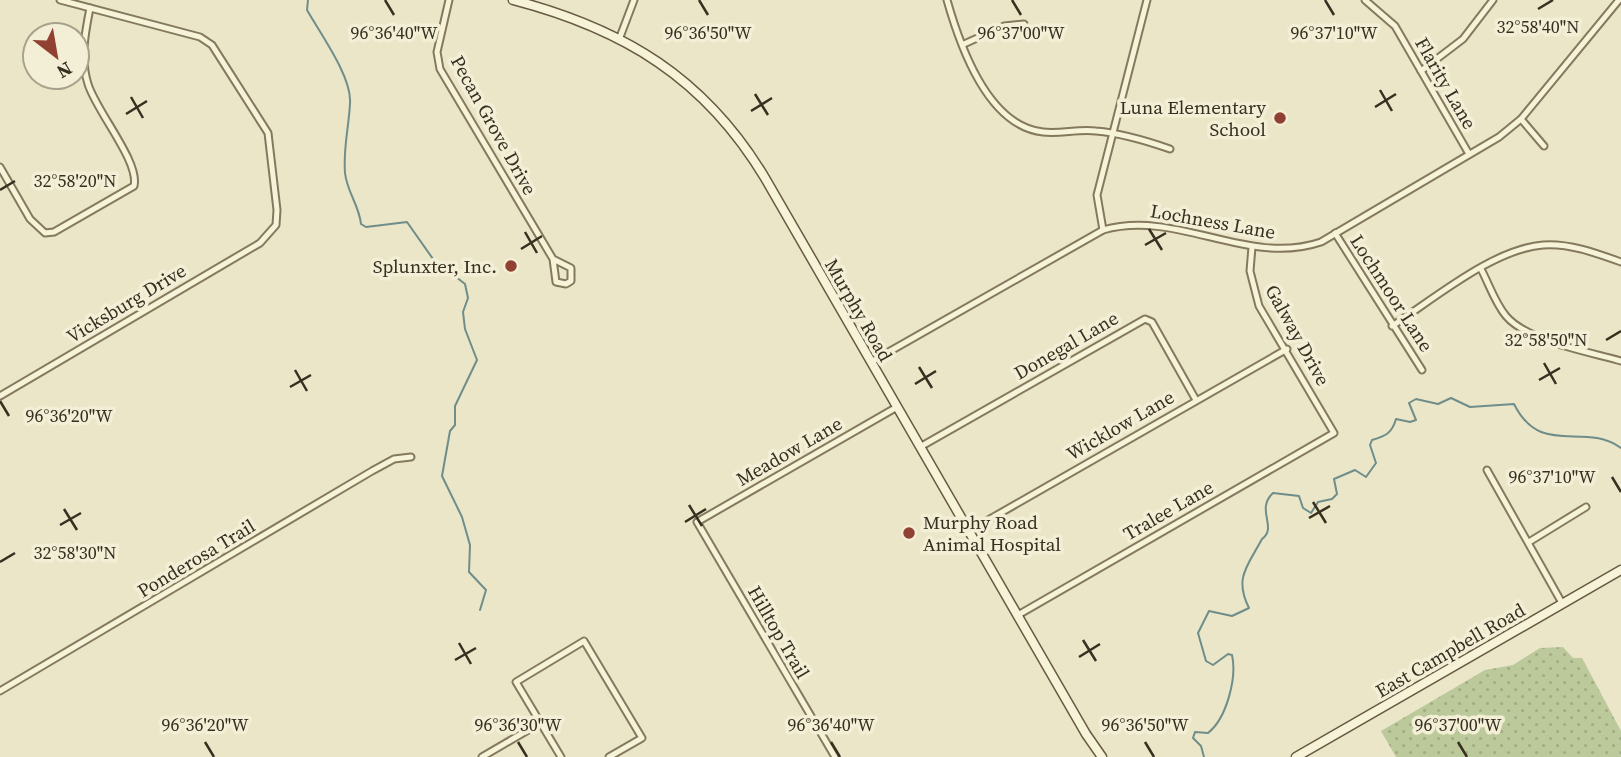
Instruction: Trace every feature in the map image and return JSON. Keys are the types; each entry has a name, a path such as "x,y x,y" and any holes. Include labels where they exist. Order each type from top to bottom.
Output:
{"main road":[{"name":"Murphy Road","path":"513,0 568,15 620,37 647,52 679,76 732,129 765,178 1086,734 1102,757"},
{"name":"East Campbell Road","path":"1296,757 1621,570"},
{"name":"Murphy Road","path":"1086,734 1094,757"}],"street":[{"path":"0,167 30,219 45,233 54,232 134,186 134,170 97,107 83,66 90,8 60,0"},
{"name":"Pecan Grove Drive","path":"449,0 437,52 440,69 553,260 556,282 566,284 572,281 570,268 553,260"},
{"path":"620,37 634,0"},
{"path":"947,0 984,89 998,110 1013,123 1045,133 1080,130 1170,149"},
{"path":"1103,230 1097,195 1147,0"},
{"name":"Flarity Lane","path":"1365,0 1395,26 1469,155"},
{"path":"1421,71 1451,51 1493,0"},
{"name":"Lochness Lane","path":"871,362 1103,230 1148,223 1252,247 1294,249 1321,242 1499,137 1521,119 1619,0"},
{"name":"Vicksburg Drive","path":"1,393 267,236 276,225 277,210 268,133 220,54 200,37 90,8"},
{"path":"964,44 1004,26 1024,24"},
{"path":"1521,119 1545,146"},
{"name":"Lochmoor Lane","path":"1335,233 1422,370"},
{"path":"1392,326 1481,269 1507,255 1542,245 1573,248 1621,262"},
{"name":"Galway Drive","path":"1252,247 1250,271 1255,295 1334,433"},
{"path":"1481,269 1505,315 1515,325 1529,333 1621,361"},
{"name":"Donegal Lane","path":"920,447 1145,319 1152,323 1196,400"},
{"name":"Wicklow Lane","path":"969,531 1287,349"},
{"name":"Meadow Lane","path":"697,522 897,407"},
{"name":"Tralee Lane","path":"1018,615 1334,433"},
{"name":"Ponderosa Trail","path":"0,691 378,467 394,459 411,457"},
{"path":"1487,470 1562,603"},
{"path":"1529,542 1587,507"},
{"name":"Hilltop Trail","path":"697,522 835,757"},
{"path":"561,757 516,682 584,641 642,738 609,757"},
{"path":"482,757 540,723"}],"green space":[{"path":"1563,647 1573,658 1582,658 1621,731 1621,757 1396,757 1381,731 1485,670 1513,665 1540,648"}],"waterway":[{"path":"308,0 307,10 341,68 349,92 345,173 361,224 366,227 407,222 433,259 465,284 468,298 463,312 465,329 477,360 455,406 455,425 450,431 442,476 462,517 470,545 469,572 486,590 480,610"},
{"path":"1204,757 1201,746 1193,738 1195,732 1208,733 1220,718 1232,685 1233,664 1232,655 1228,654 1213,665 1206,661 1198,633 1209,611 1232,616 1249,608 1243,589 1244,573 1268,529 1266,506 1273,493 1299,496 1303,508 1311,513 1318,502 1332,499 1337,494 1334,479 1355,470 1366,477 1376,463 1370,445 1372,440 1388,433 1396,419 1410,422 1416,420 1409,403 1416,399 1438,404 1451,398 1470,407 1514,404 1525,420 1537,430 1550,435 1592,437 1621,448"}],"place":[{"name":"Luna Elementary School","path":"1280,118"},
{"name":"Splunxter, Inc.","path":"511,266"},
{"name":"Murphy Road Animal Hospital","path":"909,533"}]}
